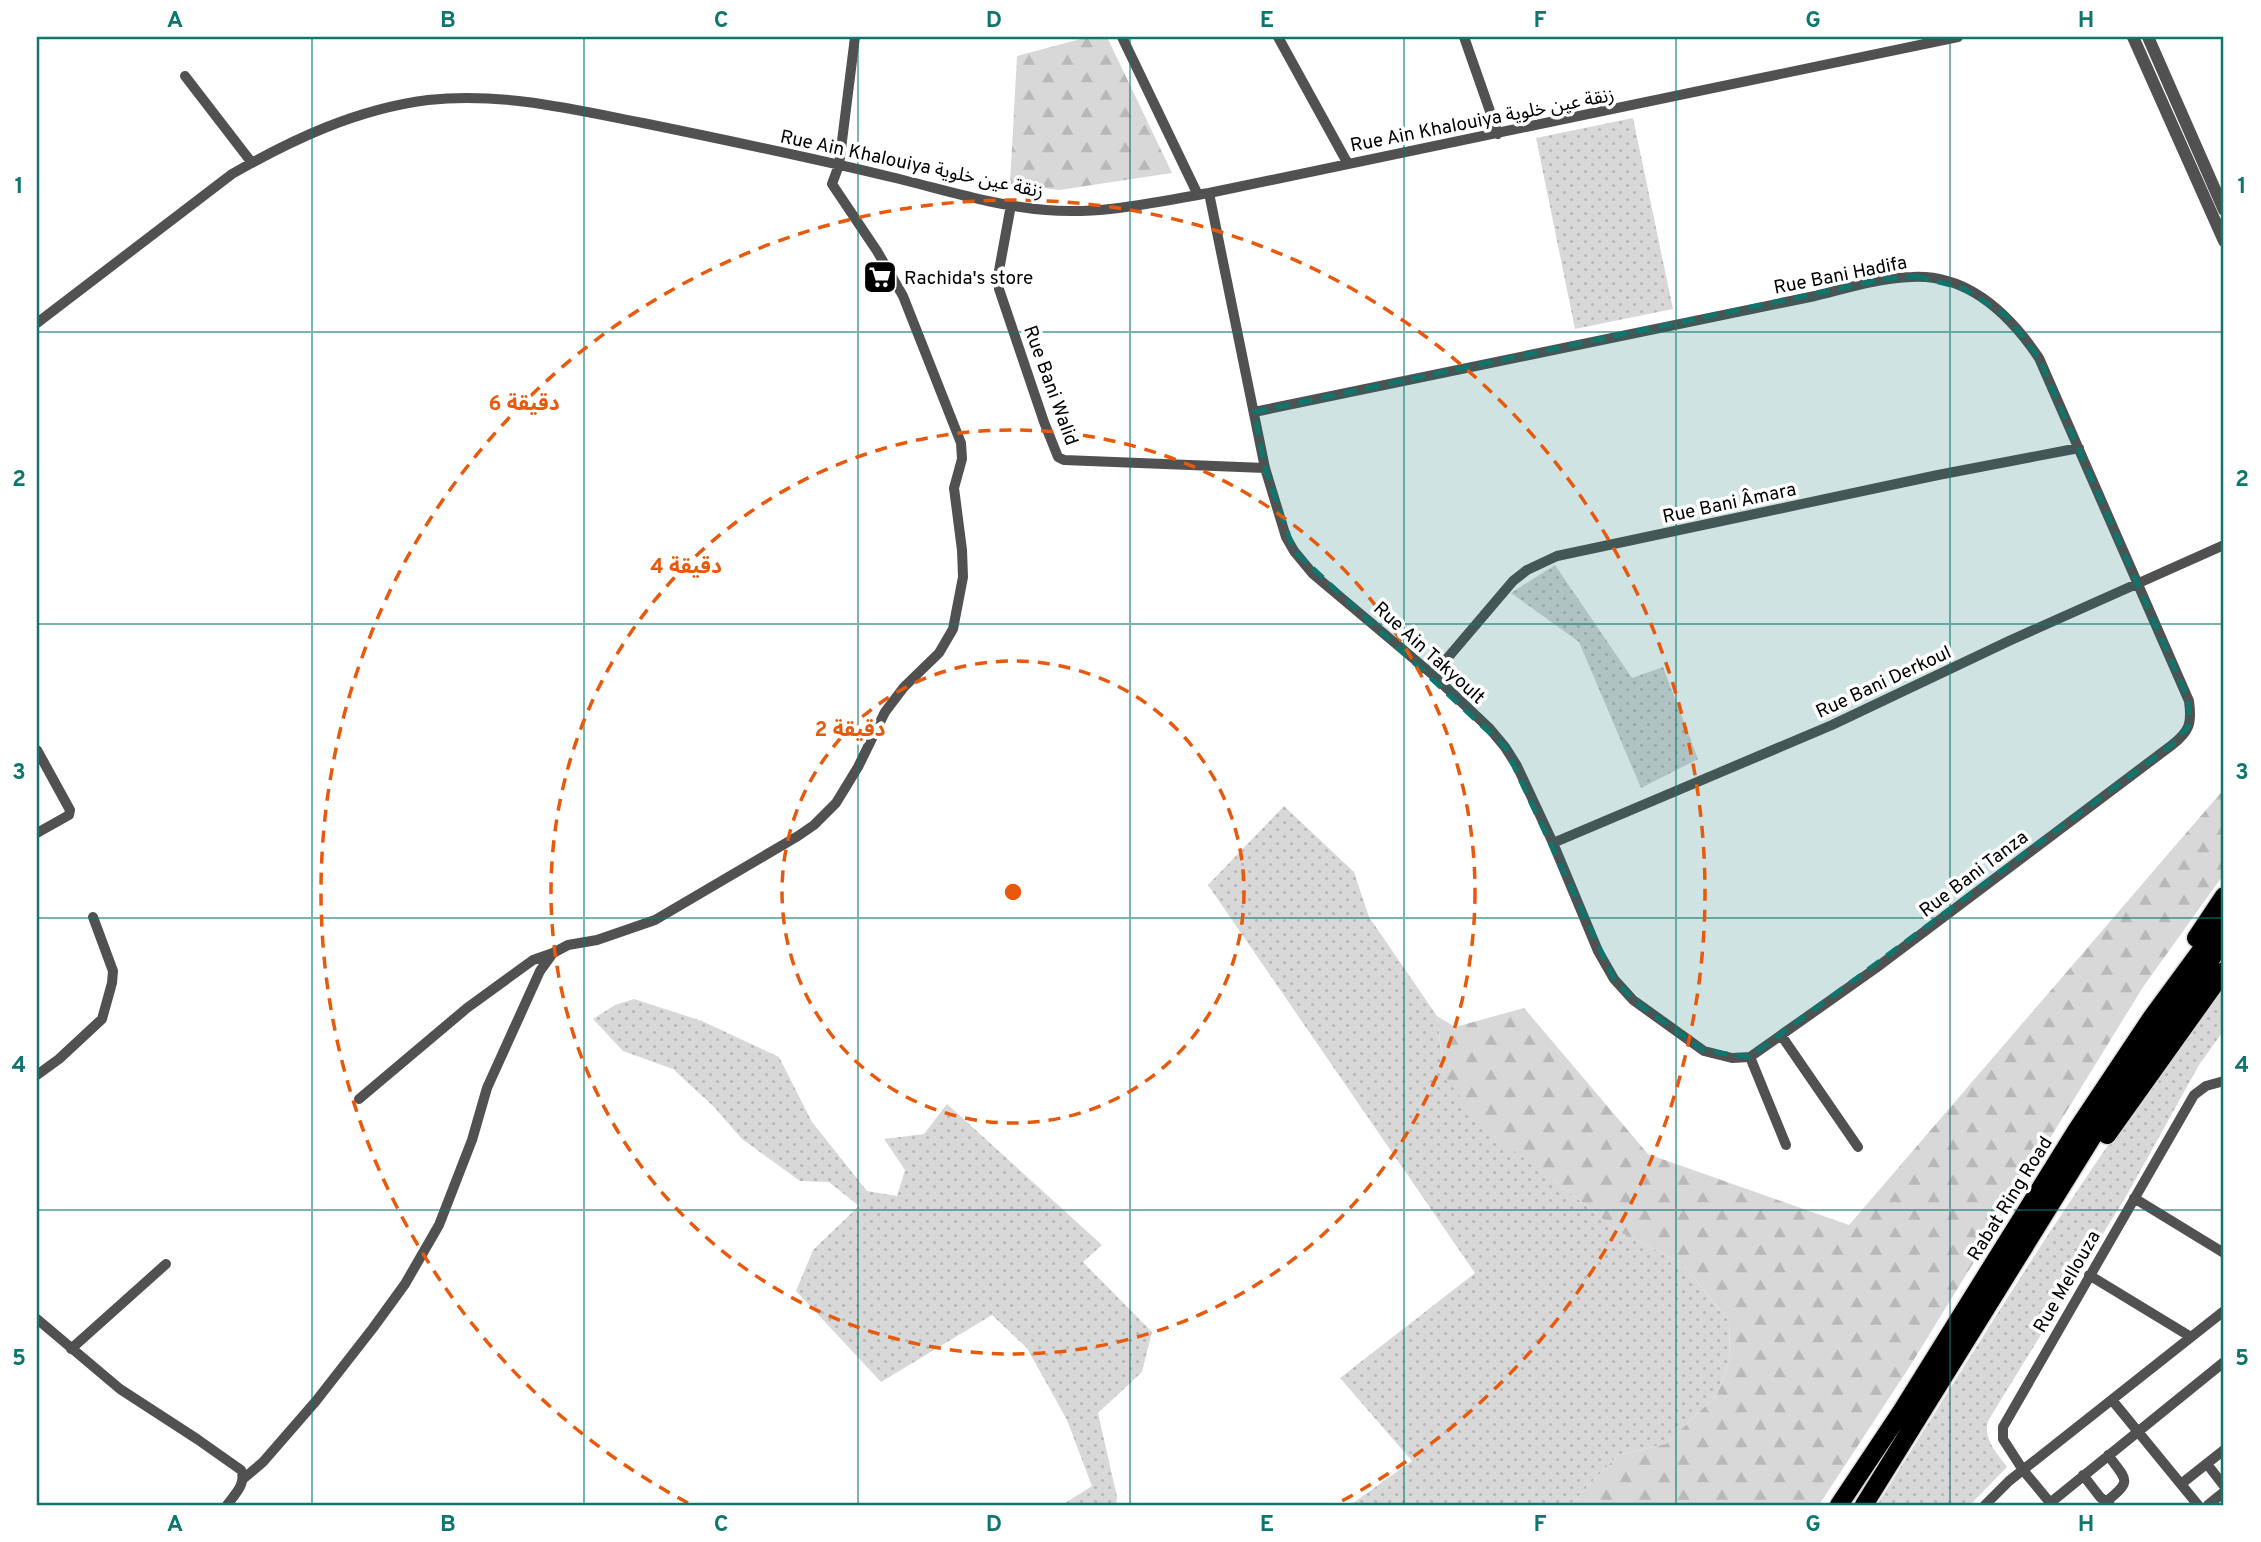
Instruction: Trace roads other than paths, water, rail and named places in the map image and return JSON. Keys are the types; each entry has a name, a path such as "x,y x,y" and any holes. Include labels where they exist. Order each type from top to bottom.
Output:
{"highway":[{"path":"2152,1017 2175,967 2224,896"},
{"name":"Rabat Ring Road","path":"1839,1505 1916,1388 2076,1131 2152,1017 2224,919"},
{"name":"Rabat Ring Road","path":"1864,1505 2129,1079 2224,940"},
{"path":"2028,1241 2054,1212 2224,971"}],"street":[{"path":"359,1099 467,1008 533,960 568,945 606,938 655,920 814,825 836,803 890,705 939,653 953,629 963,577 954,488 962,459 961,443 903,296 877,251 832,184 839,165 855,37"},
{"name":"Rue Ain Takyoult","path":"1122,37 1203,194 1265,468 1286,537 1294,551 1313,573 1433,675 1490,729 1505,747 1517,766 1598,951 1614,979 1633,1000 1704,1051 1732,1058 1750,1057"},
{"path":"1278,37 1349,164"},
{"path":"1464,37 1498,134"},
{"name":"Rue Ain Khalouiya زنقة عين خلوية","path":"37,323 232,174 304,136 369,112 427,101 498,98 560,106 839,165 1011,205 1076,211 1117,208 1203,194 1958,37"},
{"path":"2133,37 2221,213"},
{"path":"2148,37 2221,213 2224,241"},
{"path":"185,76 252,163"},
{"name":"Rue Bani Walid","path":"1011,205 998,276 999,289 1058,457 1063,460 1265,468"},
{"name":"Rue Bani Hadifa","path":"1254,412 1815,296 1884,279 1915,276 1940,279 1988,301 2007,316 2039,358 2189,701"},
{"name":"Rue Bani Âmara","path":"1433,675 1513,582 1527,570 1549,559 1938,475 2079,449"},
{"name":"Rue Bani Derkoul","path":"1553,843 1832,725 2224,545"},
{"name":"Rue Bani Tanza","path":"1750,1057 1876,968 2184,736 2191,715 2189,701"},
{"path":"37,750 70,810 69,815 37,834"},
{"path":"37,1074 59,1059 102,1019 113,971 93,918"},
{"path":"227,1505 243,1479 263,1462 316,1401 405,1284 439,1225 472,1140 487,1088 540,971 553,953"},
{"path":"1781,1035 1858,1147"},
{"path":"1750,1057 1786,1145"},
{"name":"Rue Mellouza","path":"2023,1470 2003,1439 2003,1427 2194,1095 2206,1086 2224,1081"},
{"path":"2134,1198 2224,1253"},
{"path":"71,1349 166,1264"},
{"path":"2090,1275 2191,1337"},
{"path":"1985,1505 2023,1470 2224,1311"},
{"path":"37,1318 120,1389 231,1462 241,1470 243,1479"},
{"path":"2023,1470 2051,1504 2083,1475 2224,1362"},
{"path":"2112,1400 2198,1505"},
{"path":"2181,1484 2224,1450"},
{"path":"2083,1475 2108,1503 2123,1488 2125,1482 2108,1455"},
{"path":"2207,1464 2224,1486"},
{"path":"2208,1505 2224,1492"}],"place":[{"name":"Rachida's store","path":"880,277"}]}
